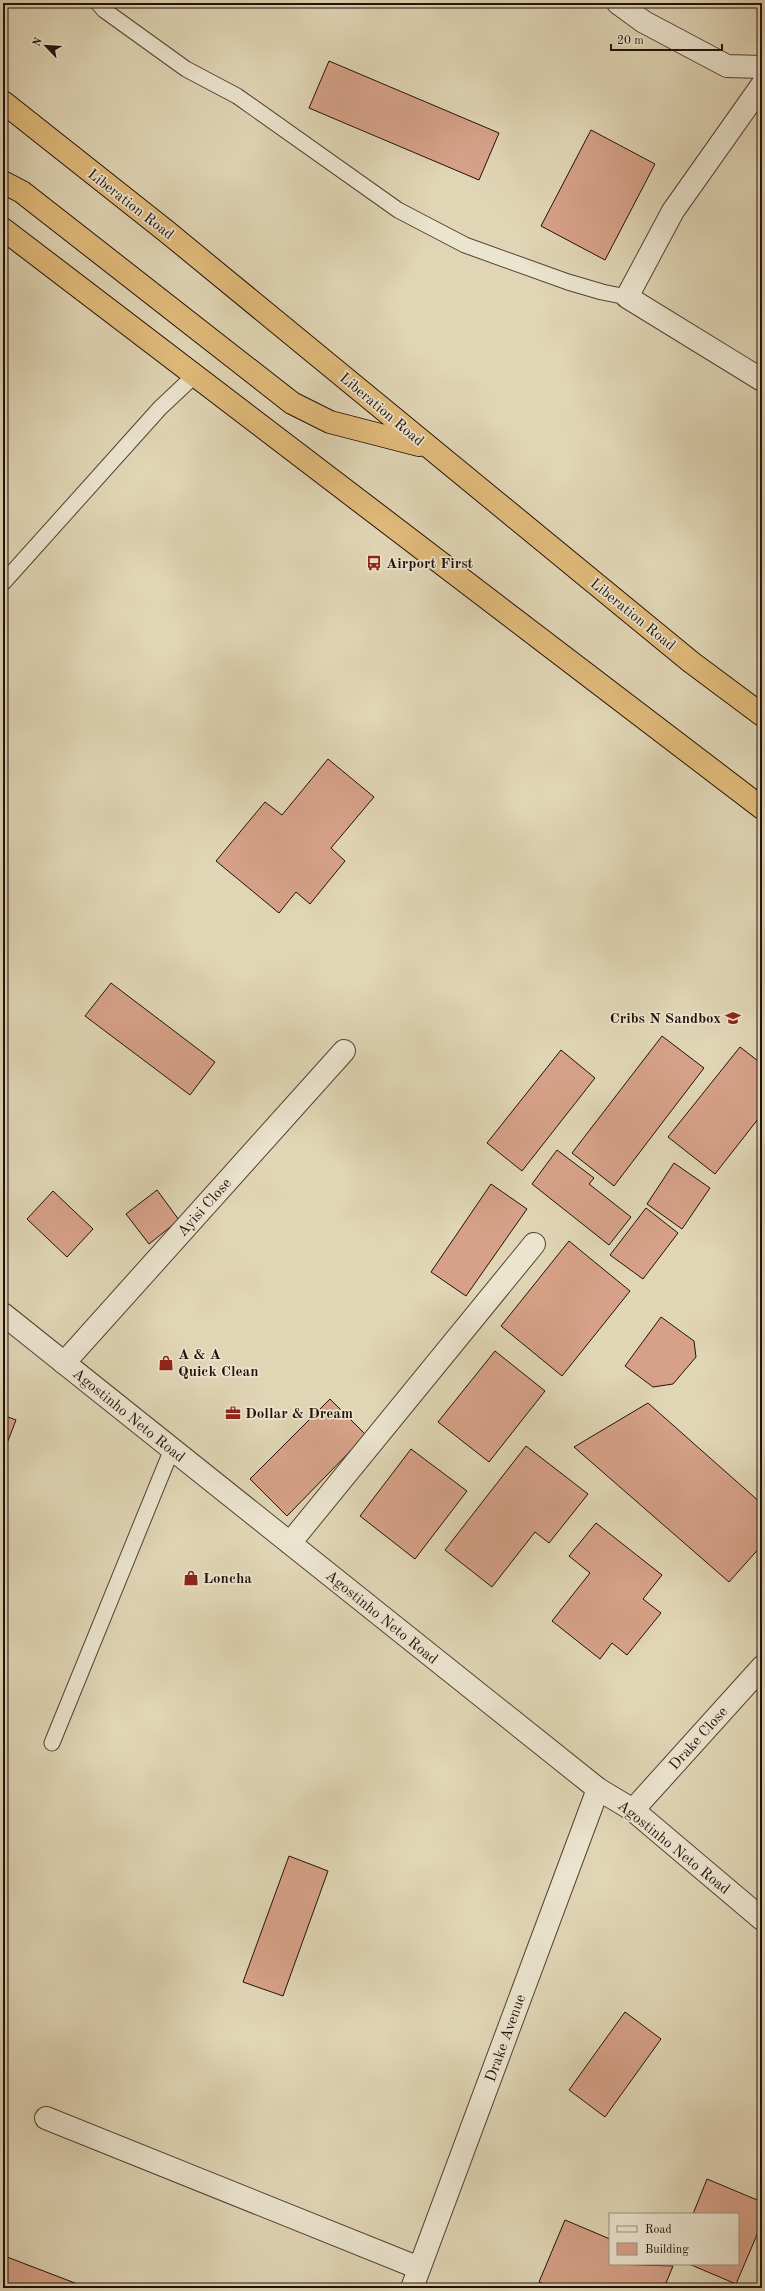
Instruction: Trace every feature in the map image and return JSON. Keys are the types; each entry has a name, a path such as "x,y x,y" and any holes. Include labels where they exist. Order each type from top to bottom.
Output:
{"highway":[{"name":"Liberation Road","path":"3,102 166,231 691,662 762,715"},
{"path":"3,182 28,197 292,403 330,422 426,446"},
{"path":"3,229 762,808"}],"street":[{"path":"618,3 644,22 727,66 762,67"},
{"path":"762,85 673,211 627,297 762,380"},
{"name":"Ayisi Close","path":"64,1363 344,1051"},
{"path":"290,1543 534,1244"},
{"name":"Agostinho Neto Road","path":"3,1314 598,1788 633,1810 762,1919"},
{"name":"Drake Close","path":"633,1810 762,1667"},
{"name":"Drake Avenue","path":"412,2288 598,1788"},
{"path":"46,2118 420,2268"}],"lane":[{"path":"98,3 104,10 186,69 236,96 398,210 465,245 568,282 602,292 627,297"},
{"path":"3,583 160,408 194,376"},
{"path":"52,1743 172,1449"}],"building":[{"path":"329,61 499,133 479,180 309,108"},
{"path":"591,130 655,164 605,260 541,226"},
{"path":"328,759 374,797 331,848 345,861 310,904 296,892 279,913 216,861 265,802 282,815"},
{"path":"111,983 215,1062 190,1095 85,1016"},
{"path":"662,1036 704,1068 614,1186 572,1153"},
{"path":"740,1047 762,1064 762,1114 715,1174 668,1137"},
{"path":"561,1050 595,1078 522,1171 487,1143"},
{"path":"557,1150 594,1178 589,1184 631,1217 609,1245 532,1184"},
{"path":"674,1163 710,1188 682,1229 647,1204"},
{"path":"491,1184 527,1209 466,1296 431,1272"},
{"path":"157,1190 179,1220 149,1244 126,1214"},
{"path":"53,1191 93,1229 67,1257 27,1219"},
{"path":"646,1208 678,1233 643,1279 610,1255"},
{"path":"569,1241 630,1291 562,1376 501,1326"},
{"path":"661,1317 694,1341 696,1357 673,1384 653,1387 625,1366"},
{"path":"495,1351 545,1391 489,1462 438,1422"},
{"path":"330,1399 366,1435 287,1516 250,1479"},
{"path":"648,1403 762,1504 762,1545 729,1582 574,1447"},
{"path":"3,1415 16,1420 3,1454"},
{"path":"526,1446 588,1494 549,1543 535,1532 492,1587 445,1550"},
{"path":"411,1449 467,1491 415,1559 360,1516"},
{"path":"596,1523 662,1575 643,1599 661,1613 627,1655 612,1643 600,1659 552,1621 590,1573 569,1556"},
{"path":"289,1856 328,1871 283,1996 243,1982"},
{"path":"625,2012 661,2039 605,2117 569,2090"},
{"path":"707,2179 762,2202 762,2223 736,2284 691,2265 739,2265 739,2213 693,2213"},
{"path":"565,2220 609,2239 609,2265 673,2266 664,2288 554,2288 539,2282"},
{"path":"7,2257 88,2288 3,2288 3,2266"}],"place":[{"name":"Airport First","path":"374,563"},
{"name":"Cribs N Sandbox","path":"733,1018"},
{"name":"A & A Quick Clean","path":"166,1363"},
{"name":"Dollar & Dream","path":"233,1413"},
{"name":"Loncha","path":"191,1578"}]}
